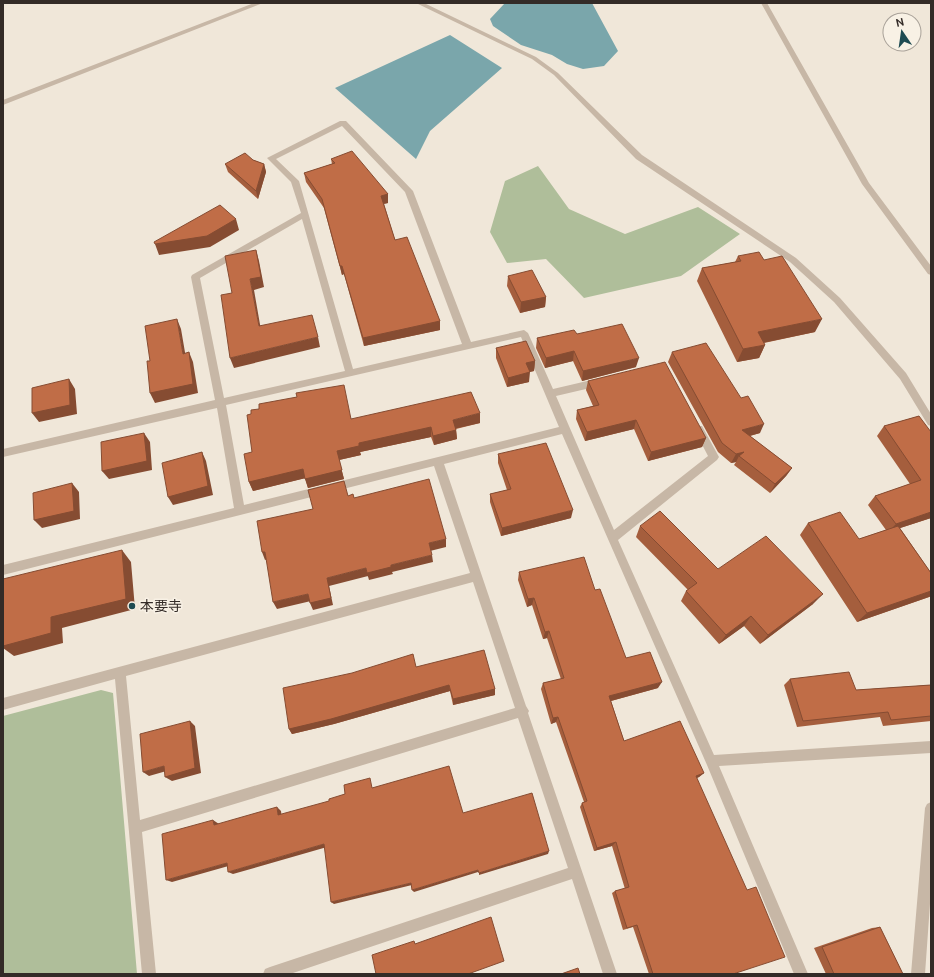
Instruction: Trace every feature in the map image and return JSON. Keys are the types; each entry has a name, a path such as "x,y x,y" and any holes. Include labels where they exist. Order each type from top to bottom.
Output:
{"street":[{"path":"3,103 260,3"},
{"path":"419,3 534,58 556,74 639,157 793,260 837,300 892,364 902,376 931,422"},
{"path":"764,3 866,184 931,272"},
{"path":"350,374 295,181 271,158 343,123 409,191 468,347"},
{"path":"240,511 195,277 305,214"},
{"path":"3,453 524,333 612,538 711,761 802,974"},
{"path":"551,393 611,379"},
{"path":"612,538 714,457 695,422"},
{"path":"3,570 566,429"},
{"path":"438,462 523,711 610,974"},
{"path":"3,704 476,576"},
{"path":"120,673 149,974"},
{"path":"136,828 523,711"},
{"path":"711,761 931,747"},
{"path":"918,974 931,808"},
{"path":"270,974 576,872"}],"green space":[{"path":"538,166 569,209 625,234 698,207 740,234 681,276 584,298 546,259 507,263 490,232 505,181"},
{"path":"101,690 113,693 137,974 3,974 3,716"}],"water":[{"path":"505,3 592,3 618,51 604,66 583,69 567,64 552,55 521,45 493,26 490,19"},
{"path":"450,35 502,68 430,131 416,159 335,88"}],"building":[{"path":"352,151 388,194 381,196 395,240 407,237 440,321 363,338 342,266 340,266 322,199 304,173 335,163 331,159"},
{"path":"245,153 253,160 264,164 256,191 225,164"},
{"path":"220,205 236,219 207,236 155,244 154,242"},
{"path":"256,250 261,277 250,279 259,326 312,315 318,337 230,358 221,295 232,293 225,256"},
{"path":"759,252 764,260 782,256 822,319 758,332 765,345 743,349 702,268 741,261 738,256"},
{"path":"532,270 546,297 521,302 508,276"},
{"path":"177,319 183,354 189,352 193,384 150,393 147,361 150,361 145,326"},
{"path":"622,324 639,358 583,371 574,351 546,358 537,338 574,330 577,334"},
{"path":"526,341 535,361 526,363 530,372 508,378 496,348"},
{"path":"706,343 741,398 748,396 764,424 742,430 792,468 775,484 739,456 744,452 736,454 722,443 672,352"},
{"path":"665,362 706,438 651,452 636,420 587,432 577,410 599,405 588,381"},
{"path":"69,379 70,405 32,413 32,388"},
{"path":"344,385 351,419 471,392 480,413 453,420 456,430 433,436 431,427 359,443 359,446 337,451 342,470 305,479 303,469 249,482 244,454 252,452 247,415 251,414 251,410 259,409 259,404 297,397 296,393"},
{"path":"919,416 931,432 931,512 896,524 875,496 921,480 884,426"},
{"path":"144,433 147,461 102,471 101,442"},
{"path":"546,443 573,510 502,528 490,494 511,489 498,454"},
{"path":"202,452 208,486 168,497 162,463"},
{"path":"429,479 446,539 429,543 432,555 391,565 391,567 367,573 366,568 327,578 331,598 310,603 308,594 273,602 265,552 262,552 257,521 313,509 308,490 344,481 348,496 353,494 354,498"},
{"path":"72,483 74,511 34,520 33,493"},
{"path":"660,511 718,569 766,536 823,594 768,635 751,616 726,635 686,591 697,583 640,526"},
{"path":"840,512 859,539 898,526 931,573 931,591 867,613 808,523"},
{"path":"122,550 126,599 51,617 51,633 3,646 3,579"},
{"path":"584,557 595,590 600,589 626,658 650,652 662,682 609,696 624,741 680,721 704,773 696,776 747,890 756,887 785,957 733,974 653,974 637,925 627,928 615,891 629,887 616,842 597,848 582,803 587,801 558,717 553,718 543,683 564,678 549,631 545,632 534,598 528,599 519,572"},
{"path":"484,650 495,689 453,699 449,685 331,719 289,729 283,688 352,673 413,654 416,667"},
{"path":"849,672 856,690 931,685 931,716 891,720 888,712 803,721 790,679"},
{"path":"190,721 195,768 165,777 164,766 143,772 140,734"},
{"path":"449,766 463,813 532,793 549,851 479,873 478,870 412,890 411,883 331,902 324,844 228,872 227,863 166,880 162,834 213,820 214,825 277,807 278,815 329,801 329,799 345,794 344,785 370,778 372,788"},
{"path":"491,917 504,961 468,974 376,974 372,955 414,941 415,944"},
{"path":"880,927 903,974 834,974 822,947"},
{"path":"578,968 580,974 561,974"}],"place":[{"name":"本要寺","path":"132,606"}]}
